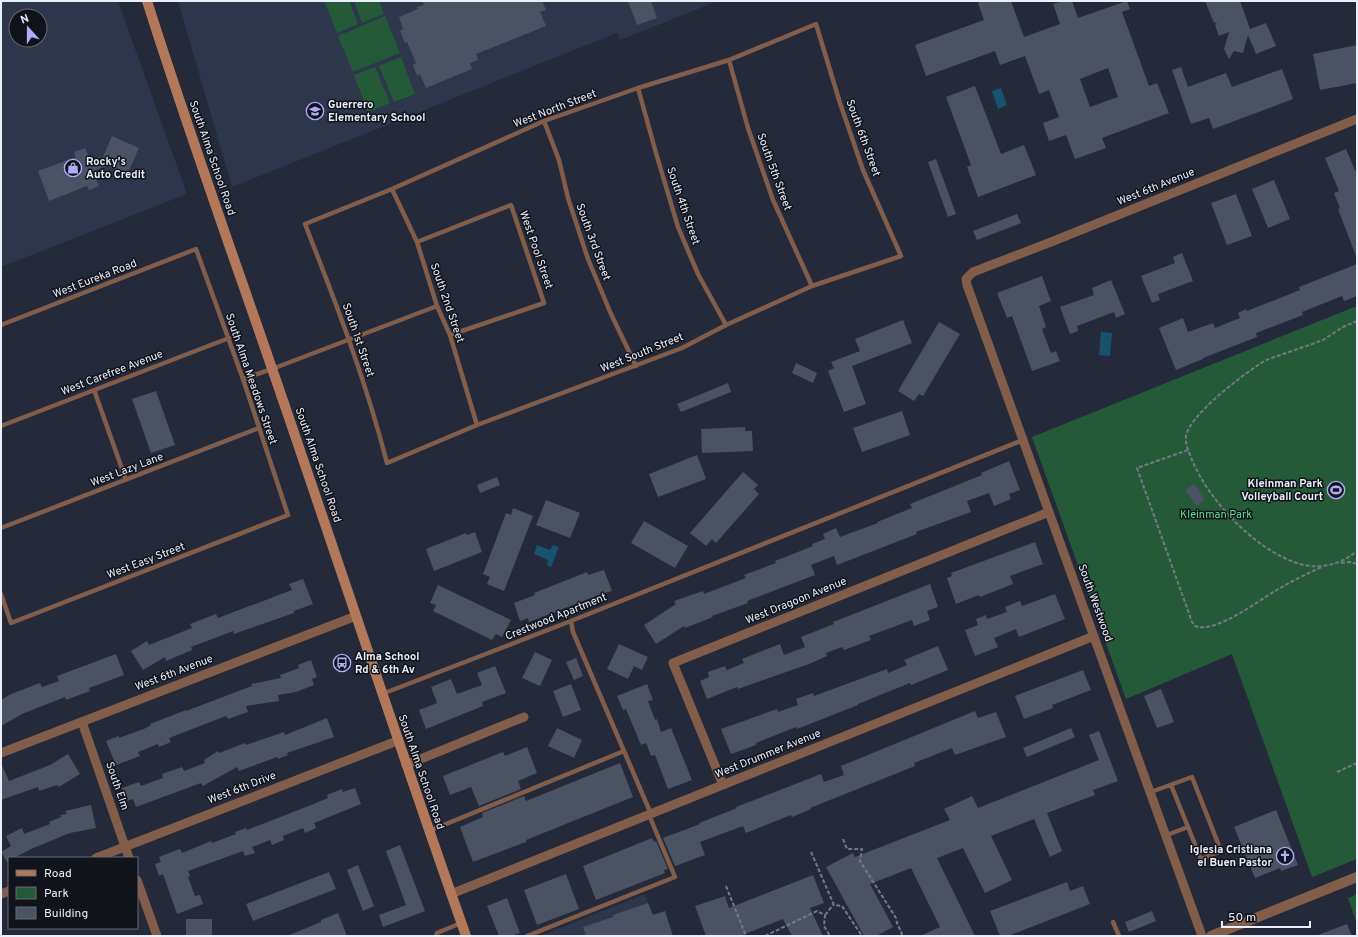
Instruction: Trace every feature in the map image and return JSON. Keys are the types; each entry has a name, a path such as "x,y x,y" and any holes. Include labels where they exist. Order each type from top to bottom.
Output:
{"main road":[{"name":"South Alma School Road","path":"147,1 176,92 272,369 397,741 466,936"}],"street":[{"name":"West 6th Avenue","path":"966,278 973,272 1357,119"},
{"name":"South Westwood","path":"966,278 967,285 1167,835 1202,936"},
{"name":"West Dragoon Avenue","path":"723,785 673,664 1050,512"},
{"name":"West 6th Avenue","path":"1,753 356,616"},
{"name":"West Drummer Avenue","path":"451,894 1094,636"},
{"path":"406,765 524,717"},
{"name":"South Elm","path":"82,722 130,857"},
{"name":"West 6th Drive","path":"99,857 397,741"},
{"path":"1211,936 1357,877"},
{"path":"138,883 157,936"}],"lane":[{"name":"West North Street","path":"305,224 392,189 544,120 638,88 729,60 816,24"},
{"name":"South 6th Street","path":"816,24 863,170 901,256"},
{"name":"South 5th Street","path":"729,60 748,128 773,200 812,286"},
{"name":"South 4th Street","path":"638,88 678,227 698,274 726,325"},
{"name":"South 3rd Street","path":"544,120 559,160 568,198 588,259 611,314 636,366"},
{"name":"South 2nd Street","path":"392,189 417,242 437,306 450,334 477,425"},
{"name":"West Pool Street","path":"417,242 511,205 544,303 450,334"},
{"name":"South 1st Street","path":"305,224 350,340 376,420 386,463"},
{"name":"West Eureka Road","path":"1,325 196,249"},
{"name":"South Alma Meadows Street","path":"196,249 229,338 288,515"},
{"name":"West South Street","path":"386,463 477,425 682,348 726,325 812,286 901,256"},
{"path":"243,379 437,306"},
{"name":"West Carefree Avenue","path":"1,426 229,338"},
{"path":"94,390 126,480"},
{"name":"West Lazy Lane","path":"1,528 259,428"},
{"name":"Crestwood Apartment","path":"382,694 571,621 1023,440"},
{"name":"West Easy Street","path":"1,594 11,623 288,515"},
{"path":"527,936 675,877 624,751 573,632 571,621"},
{"path":"429,831 624,751"},
{"path":"1151,792 1192,776 1221,851 1201,859 1171,785"},
{"path":"1167,835 1188,827"},
{"path":"1113,922 1119,936"},
{"path":"436,936 437,933 461,923"}],"path":[{"path":"1323,566 1303,565 1287,559 1272,551 1245,530 1228,513 1198,473 1188,450 1186,437 1189,428 1217,398 1244,375 1266,360 1323,340 1343,326 1357,321"},
{"path":"1188,450 1137,468 1192,622 1195,626 1210,626 1236,616 1276,590 1323,566 1350,557 1357,551"},
{"path":"1335,563 1350,562 1357,564"},
{"path":"1336,772 1357,763"},
{"path":"843,839 847,849 862,849 860,861 896,918 902,934 899,936"},
{"path":"811,852 834,905"},
{"path":"726,886 746,936"},
{"path":"830,936 824,926 825,915 834,905"},
{"path":"834,905 842,906 862,936"},
{"path":"764,936 817,911 825,915"}],"shaded area":[{"path":"1,1 118,1 187,194 1,267"},
{"name":"Guerrero Elementary School","path":"178,1 718,1 620,40 617,33 232,187"},
{"path":"1001,88 1007,105 998,109 992,91"},
{"path":"1101,332 1112,333 1110,356 1099,355"},
{"path":"537,545 550,550 553,545 559,547 551,567 547,565 548,560 534,554"},
{"path":"645,894 660,936 540,936"}],"green space":[{"path":"324,1 349,1 358,24 337,33"},
{"path":"354,1 379,1 384,14 362,23"},
{"path":"385,16 400,53 353,72 338,36"},
{"path":"401,57 415,94 394,102 379,66"},
{"path":"375,67 390,103 368,112 354,75"},
{"name":"Kleinman Park","path":"1357,306 1357,859 1312,877 1232,654 1126,699 1032,437"},
{"path":"1357,894 1357,924 1348,898"}],"building":[{"path":"422,1 542,1 546,10 540,12 546,26 476,54 478,60 470,63 472,69 426,88 420,74 417,76 413,65 416,63 407,42 405,43 400,31 403,29 399,17 418,9 417,7 424,5"},
{"path":"628,1 651,1 657,18 637,25"},
{"path":"983,1 1011,1 1024,37 1060,24 1053,4 1063,1 1072,1 1078,18 1127,1 1130,9 1122,12 1149,86 1157,83 1169,113 1102,138 1106,148 1075,159 1066,135 1049,141 1043,123 1059,117 1049,90 1039,94 1025,56 1000,65 995,51 926,76 915,45 984,20 978,3","holes":["1108,68 1118,97 1090,107 1080,79"]},
{"path":"1205,1 1240,1 1250,29 1266,23 1276,46 1256,54 1248,35 1243,53 1234,51 1229,59 1224,49 1229,32 1219,36 1215,25 1217,22 1214,23"},
{"path":"1357,45 1357,83 1320,90 1313,54"},
{"path":"1181,67 1188,87 1226,73 1232,87 1282,69 1293,99 1213,129 1209,118 1191,124 1172,70"},
{"path":"975,86 1001,154 1024,145 1036,175 978,197 967,167 971,165 946,97"},
{"name":"Rocky's Auto Credit","path":"112,136 139,148 127,175 107,166 93,171 99,186 89,190 87,186 49,201 38,171 76,157 74,152 85,148 91,162 103,157"},
{"path":"1346,149 1357,175 1356,256 1338,209 1340,208 1334,193 1339,191 1325,158"},
{"path":"936,159 956,214 948,217 928,162"},
{"path":"1274,180 1290,219 1268,228 1252,189"},
{"path":"1236,194 1252,236 1227,245 1211,203"},
{"path":"1017,214 1021,223 977,240 973,231"},
{"path":"1182,253 1193,281 1158,294 1160,300 1152,303 1141,276 1175,263 1173,257"},
{"path":"1357,264 1357,296 1344,301 1342,296 1302,312 1303,315 1256,333 1257,337 1176,370 1159,328 1183,318 1188,332 1213,323 1215,328 1240,318 1238,313 1246,309 1247,311 1300,290 1299,287"},
{"path":"1042,276 1051,301 1039,306 1046,327 1042,329 1051,353 1056,351 1060,361 1032,371 1012,316 1007,318 997,293"},
{"path":"1111,280 1125,314 1116,318 1114,312 1077,326 1078,331 1070,334 1060,307 1094,295 1092,288"},
{"path":"903,320 912,343 852,366 866,404 844,412 828,371 834,368 831,362 860,351 855,339"},
{"path":"939,322 960,334 923,396 919,394 914,401 898,391"},
{"path":"796,363 817,373 813,383 792,373"},
{"path":"728,383 731,392 681,412 677,404"},
{"path":"156,391 175,445 151,453 132,399"},
{"path":"902,411 910,435 862,452 853,428"},
{"path":"745,427 745,431 752,431 753,451 702,453 701,429"},
{"path":"697,455 706,479 658,497 649,474"},
{"path":"1009,461 1020,490 1009,494 1011,499 994,506 989,493 967,501 971,512 916,532 917,534 837,565 834,556 811,565 815,575 747,601 748,603 685,628 684,626 656,644 644,625 676,604 674,601 703,591 704,594 746,578 744,575 776,563 775,561 813,546 812,544 825,539 823,534 836,528 840,537 878,523 877,522 912,508 910,504 982,475 981,473"},
{"path":"743,472 758,485 754,489 759,494 716,543 712,539 706,546 690,533"},
{"path":"497,477 500,485 480,493 477,485"},
{"path":"1194,484 1205,499 1197,506 1185,490"},
{"path":"546,500 580,513 570,538 536,525"},
{"path":"513,508 533,516 504,591 487,584 490,577 483,574 506,513 511,515"},
{"path":"644,521 688,546 675,568 631,543"},
{"path":"475,532 482,552 434,571 426,549 466,533 467,535"},
{"path":"1035,542 1043,564 1010,576 1013,584 980,597 979,595 956,604 947,578 952,576 951,573"},
{"path":"604,570 612,591 529,622 528,618 520,621 514,603 535,595 534,593 587,572 588,575"},
{"path":"303,579 313,604 294,611 294,613 234,634 233,631 191,647 192,650 166,661 165,657 143,670 131,651 147,641 149,645 192,628 190,624 216,614 218,618 292,590 289,584"},
{"path":"930,584 938,607 927,611 930,620 914,626 912,620 869,636 871,640 844,650 842,647 826,653 827,656 809,664 738,689 737,687 707,699 700,681 709,677 708,672 725,666 727,670 744,663 742,659 780,644 784,655 805,647 801,637 834,624 833,622"},
{"path":"438,585 511,620 502,637 496,634 492,640 433,611 436,605 430,603"},
{"path":"1055,594 1065,619 1019,637 1016,629 994,638 998,647 975,656 965,630 978,625 976,619 986,615 987,619 1007,612 1005,607 1020,601 1022,606"},
{"path":"619,644 648,657 642,670 634,666 628,679 607,669"},
{"path":"938,646 948,670 911,685 910,683 797,729 796,727 756,743 756,745 731,754 721,729 777,709 778,712 798,705 796,699 813,693 814,696 887,669 888,673 907,665 904,660"},
{"path":"535,652 552,660 540,686 522,678"},
{"path":"116,654 124,675 89,688 90,691 66,700 65,697 22,714 1,726 1,700 11,694 40,683 42,687 59,681 57,676"},
{"path":"576,658 583,676 574,680 566,662"},
{"path":"311,660 317,677 312,679 314,685 296,692 278,695 279,701 246,706 248,712 228,719 226,716 169,738 171,742 159,747 158,744 138,752 140,756 116,765 106,741 146,728 151,725 150,724 252,686 251,684 281,678 280,675 299,668 298,665"},
{"path":"495,666 506,693 482,702 483,706 426,729 419,710 437,703 431,687 451,679 457,694 482,685 477,673"},
{"path":"1083,670 1091,690 1052,705 1053,708 1024,719 1015,696"},
{"path":"571,684 581,710 563,717 553,691"},
{"path":"647,684 653,700 648,701 655,720 657,719 661,732 671,728 692,780 668,789 655,755 651,756 646,743 641,745 626,709 623,710 617,696"},
{"path":"1161,689 1174,722 1157,728 1144,696"},
{"path":"975,711 978,718 996,712 1006,737 955,755 952,748 914,763 915,766 810,808 811,809 792,817 791,815 746,833 743,826 700,842 705,855 675,866 663,838 700,824 699,823 737,808 736,807 821,774 824,782 844,775 841,766"},
{"path":"327,718 334,737 287,753 288,755 278,759 277,757 239,771 237,767 203,786 201,783 136,807 133,799 127,801 122,788 139,782 141,786 163,778 162,774 182,767 184,771 205,763 204,760 218,751 219,753 245,743 246,745 284,732 285,735"},
{"path":"557,728 582,740 574,758 548,746"},
{"path":"1071,728 1075,737 1027,757 1023,748"},
{"path":"1099,731 1118,781 1093,790 1095,795 1047,813 1062,851 1050,857 1034,819 991,836 1012,880 985,893 963,848 937,858 975,936 920,936 940,927 911,868 870,884 893,927 876,936 864,936 826,867 853,853 855,857 950,820 944,809 972,796 978,808 1099,760 1089,735"},
{"path":"527,747 537,773 518,781 521,789 479,806 471,787 450,795 443,776 503,752 505,756"},
{"path":"68,754 80,774 59,787 57,785 39,791 38,787 1,800 1,763 9,781 50,765"},
{"path":"620,763 633,797 526,840 526,842 473,862 460,827 483,817 482,813 524,796 526,801"},
{"path":"355,788 361,804 314,823 316,828 305,833 303,828 283,836 284,840 272,845 270,840 252,847 255,853 245,856 243,851 188,871 190,876 188,877 195,896 200,895 203,904 177,914 163,874 159,876 155,864 161,862 159,857 180,849 182,853 211,841 212,843 236,834 235,832 246,828 247,830 328,798 327,795 342,789 343,792"},
{"path":"91,805 96,828 70,833 16,857 8,857 7,862 1,852 11,846 6,836 22,828 24,834 50,824 49,822 61,817 60,815 67,814 65,811"},
{"path":"1276,810 1298,865 1281,871 1280,868 1255,878 1234,827"},
{"path":"652,838 654,842 656,841 668,869 664,870 665,873 596,900 583,866"},
{"path":"400,845 425,911 383,927 379,915 406,905 386,851"},
{"path":"358,865 374,906 363,911 347,870"},
{"path":"329,872 336,889 253,921 246,904"},
{"path":"566,874 579,909 537,925 524,890"},
{"path":"813,875 824,903 810,908 823,936 792,936 783,919 740,936 706,936 695,906 725,896 729,908"},
{"path":"1067,882 1070,891 1083,886 1090,904 1008,936 1000,936 990,911"},
{"path":"507,898 520,933 511,936 499,936 487,906"},
{"path":"648,903 653,915 665,911 673,936 586,936 583,927"},
{"path":"1152,911 1156,921 1129,932 1125,922"},
{"path":"338,913 347,936 287,936 321,922 321,920"},
{"path":"186,919 212,919 212,936 186,936"},
{"path":"1347,924 1352,936 1318,936 1318,935"}],"place":[{"name":"Guerrero Elementary School","path":"315,111"},
{"name":"Rocky's Auto Credit","path":"73,168"},
{"name":"Kleinman Park Volleyball Court","path":"1336,490"},
{"name":"Alma School Rd & 6th Av","path":"342,663"},
{"name":"Iglesia Cristiana el Buen Pastor","path":"1285,856"}]}
